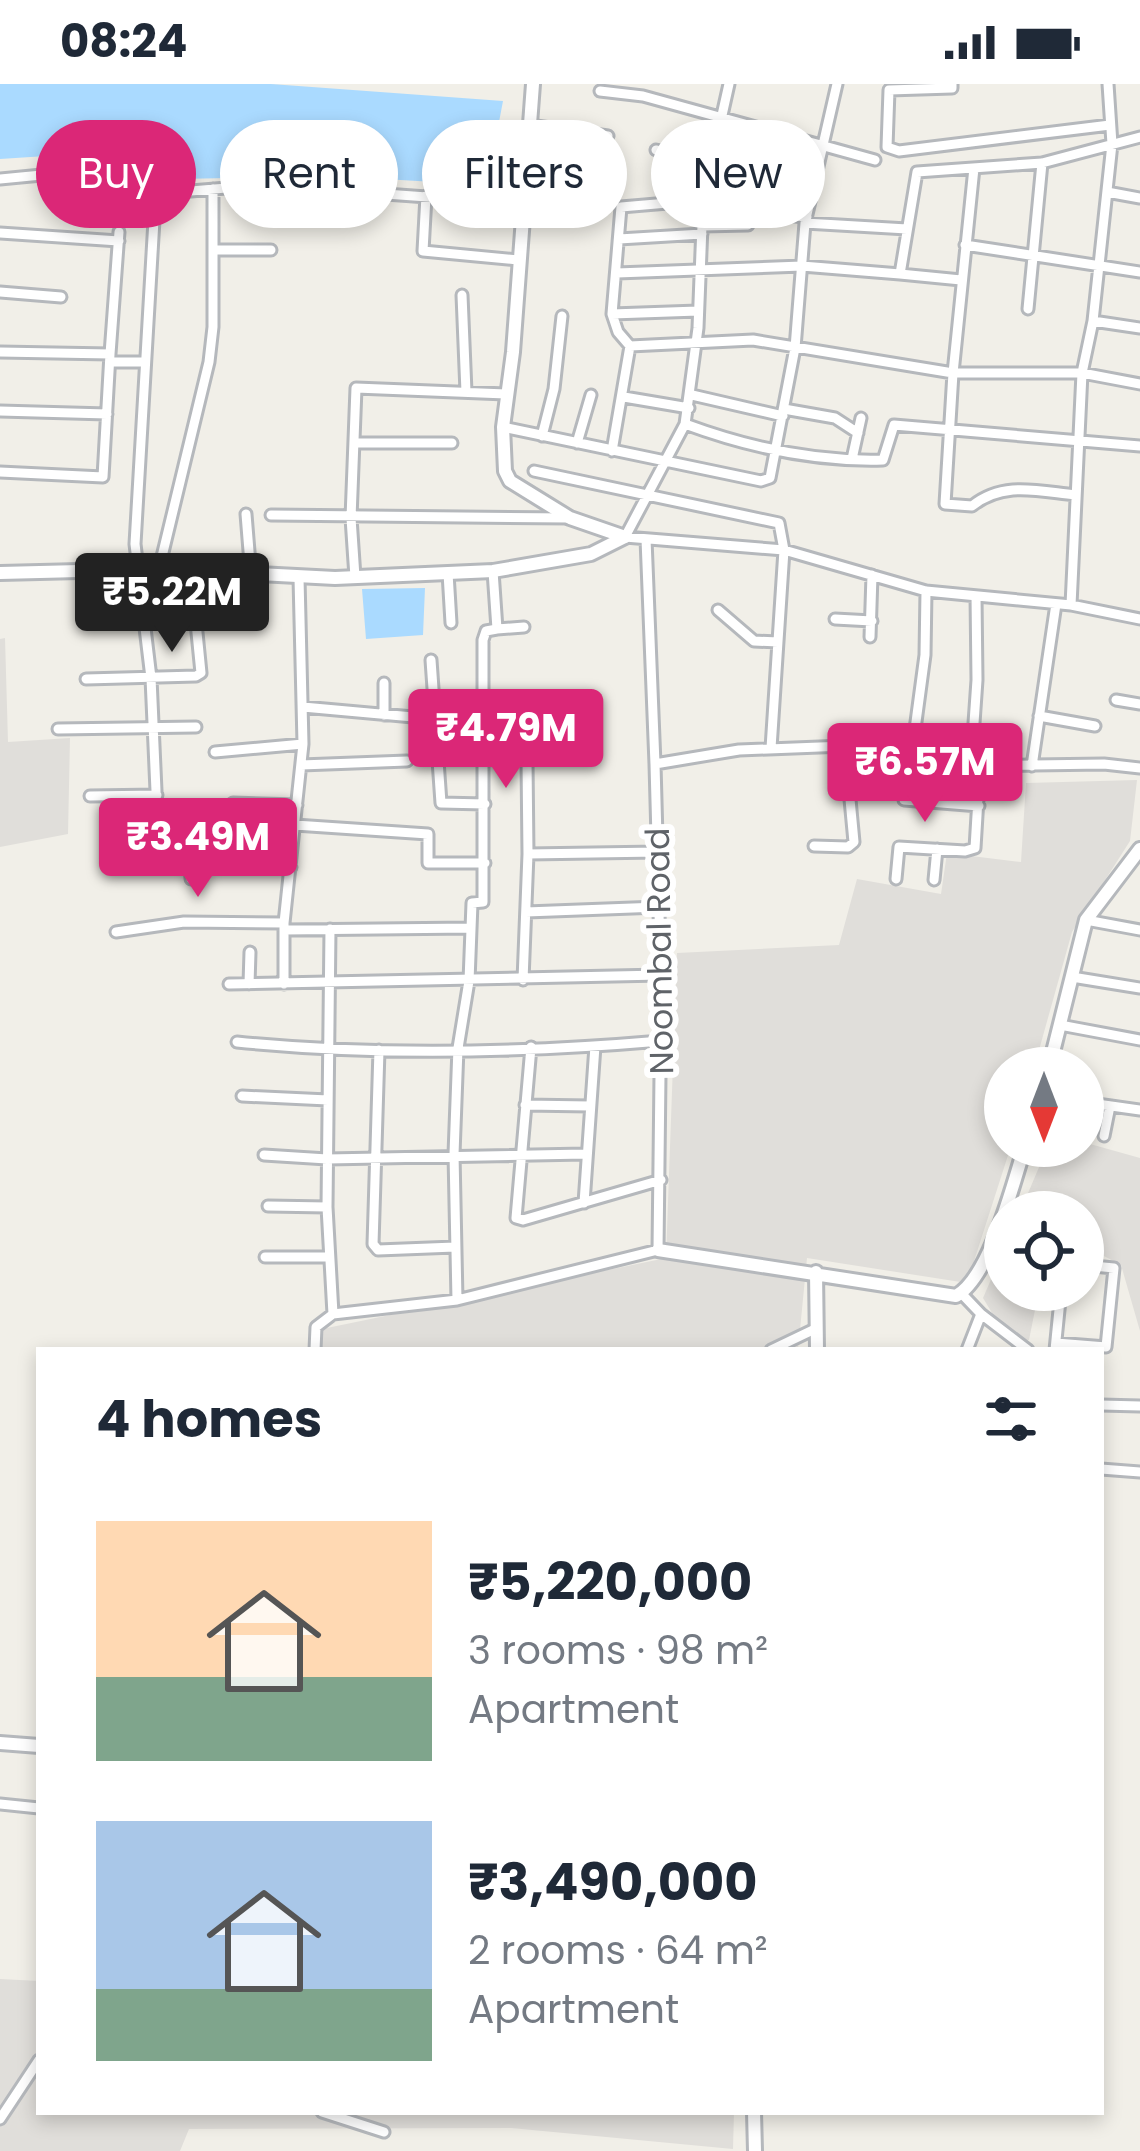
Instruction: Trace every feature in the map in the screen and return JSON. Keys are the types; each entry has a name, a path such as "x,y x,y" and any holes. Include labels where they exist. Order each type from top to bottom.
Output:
{"street":[{"path":"529,120 533,84"},
{"path":"720,120 729,84"},
{"path":"825,138 837,84"},
{"path":"952,84 952,88 889,89 887,147 899,152 1110,125"},
{"path":"1071,605 1082,374 1093,321 1112,144 1108,84"},
{"path":"600,92 643,96 733,120"},
{"path":"900,274 917,172 1042,163 1140,137"},
{"path":"825,143 875,160"},
{"path":"1028,309 1042,163"},
{"path":"974,168 952,373 945,504 971,506 1007,488 1075,495"},
{"path":"0,179 36,176"},
{"path":"196,190 261,185 422,196"},
{"path":"159,569 208,362 213,189"},
{"path":"1107,192 1140,198"},
{"path":"651,204 621,207 612,314 617,332 631,346 753,340 952,373 1082,374 1140,384"},
{"path":"825,222 907,230"},
{"path":"153,228 135,544 151,678 158,836 189,836 190,879"},
{"path":"424,228 423,251 518,260"},
{"path":"522,228 503,427 505,471 510,481 570,518 626,537 784,550 926,591 1071,605 1140,620"},
{"path":"619,239 720,228"},
{"path":"503,427 761,482 770,478 795,348 805,228"},
{"path":"0,573 159,569 299,578 493,571 591,554 626,537 686,424 702,230"},
{"path":"0,233 119,237 104,478 0,472"},
{"path":"965,244 1140,272"},
{"path":"213,250 272,250"},
{"path":"617,273 802,266 961,280"},
{"path":"0,292 62,297"},
{"path":"461,295 466,392"},
{"path":"612,314 698,311"},
{"path":"542,436 554,389 562,316"},
{"path":"1093,321 1140,328"},
{"path":"612,452 631,346"},
{"path":"0,352 143,362"},
{"path":"355,577 351,518 356,388 506,394"},
{"path":"577,443 592,394"},
{"path":"692,395 836,418 858,433"},
{"path":"624,398 689,408"},
{"path":"0,410 107,414"},
{"path":"852,459 861,418"},
{"path":"686,424 828,461 885,458 894,425 1140,446"},
{"path":"356,442 452,443"},
{"path":"534,471 775,520 781,527 784,550 771,748"},
{"path":"246,514 251,576"},
{"path":"271,515 570,518"},
{"name":"Noombal Road","path":"646,539 661,975 658,1250"},
{"path":"493,571 497,629"},
{"path":"86,679 201,673 191,572"},
{"path":"448,573 451,623"},
{"path":"870,637 872,575"},
{"path":"284,984 284,926 303,744 299,578"},
{"path":"910,759 927,639 926,591"},
{"path":"896,879 899,848 975,848 979,806 976,596"},
{"path":"1032,766 1056,604"},
{"path":"718,610 754,641 778,643"},
{"path":"835,620 872,621"},
{"path":"458,1300 454,1154 458,1048 470,981 472,903 483,902 485,863 482,640 486,631 524,627"},
{"path":"431,660 441,803 485,804"},
{"path":"384,683 384,715"},
{"path":"1116,700 1140,704"},
{"path":"303,707 435,719"},
{"path":"1039,716 1095,726"},
{"path":"521,726 527,760 528,854 523,980"},
{"path":"58,730 196,727"},
{"path":"215,752 303,744"},
{"path":"655,764 771,748 845,746 976,766 1140,768"},
{"path":"814,846 848,847 854,842 845,746"},
{"path":"301,765 407,760"},
{"path":"90,796 157,794"},
{"path":"904,800 979,806"},
{"path":"232,803 297,805"},
{"path":"295,826 428,834 428,863 485,863"},
{"path":"934,880 937,848"},
{"path":"1054,1047 1086,920 1140,849"},
{"path":"528,854 658,852"},
{"path":"233,862 291,867"},
{"path":"526,912 659,907"},
{"path":"1086,920 1140,930"},
{"path":"116,932 184,922 330,929 471,928"},
{"path":"330,929 327,1207 334,1314"},
{"path":"249,984 250,952"},
{"path":"229,985 661,975"},
{"path":"1072,977 1140,988"},
{"path":"1060,1025 1140,1040"},
{"path":"237,1042 327,1051 595,1046 661,1040"},
{"path":"584,1203 595,1046"},
{"path":"531,1047 516,1217 523,1220 661,1180"},
{"path":"379,1050 373,1244 379,1250 395,1251 455,1247"},
{"path":"242,1096 328,1100"},
{"path":"525,1105 590,1106"},
{"path":"1104,1105 1140,1110"},
{"path":"1105,1136 1110,1106"},
{"path":"263,1155 327,1159 585,1154"},
{"path":"315,1347 316,1327 334,1314 458,1300 658,1250 956,1296 970,1288 1004,1213 1018,1167"},
{"path":"268,1205 327,1207"},
{"path":"265,1257 329,1257"},
{"path":"1104,1267 1114,1268 1106,1347"},
{"path":"816,1272 817,1347"},
{"path":"961,1293 1024,1347"},
{"path":"1059,1311 1056,1347 1119,1348"},
{"path":"968,1347 981,1314"},
{"path":"777,1347 817,1328"},
{"path":"1104,1405 1140,1406"},
{"path":"1104,1469 1140,1472"},
{"path":"0,1743 36,1746"},
{"path":"0,1804 36,1808"},
{"path":"0,2119 36,2066"},
{"path":"331,2115 384,2132"},
{"path":"754,2115 754,2151"}],"shaded area":[{"path":"5,638 8,742 70,738 68,834 0,847 0,639"},
{"path":"1137,780 1130,841 1072,932 1040,1047 984,1047 984,1167 1004,1167 997,1191 984,1191 984,1230 967,1283 807,1258 798,1347 322,1347 322,1329 666,1258 677,953 839,945 857,879 941,894 947,853 1021,862 1026,783"},
{"path":"1104,1148 1140,1158 1140,1331 1121,1265 1104,1256 1104,1191 1029,1191 1039,1167 1104,1167"},
{"path":"991,1311 1035,1311 1029,1340 1009,1341"},
{"path":"0,1979 36,1981 36,2115 734,2115 733,2149 511,2128 189,2129 180,2151 0,2151"}],"water":[{"path":"0,84 271,84 503,101 499,120 422,120 422,181 398,180 398,120 220,120 220,178 196,179 196,120 36,120 36,157 0,159"},
{"path":"425,588 423,635 366,639 362,589"}]}
